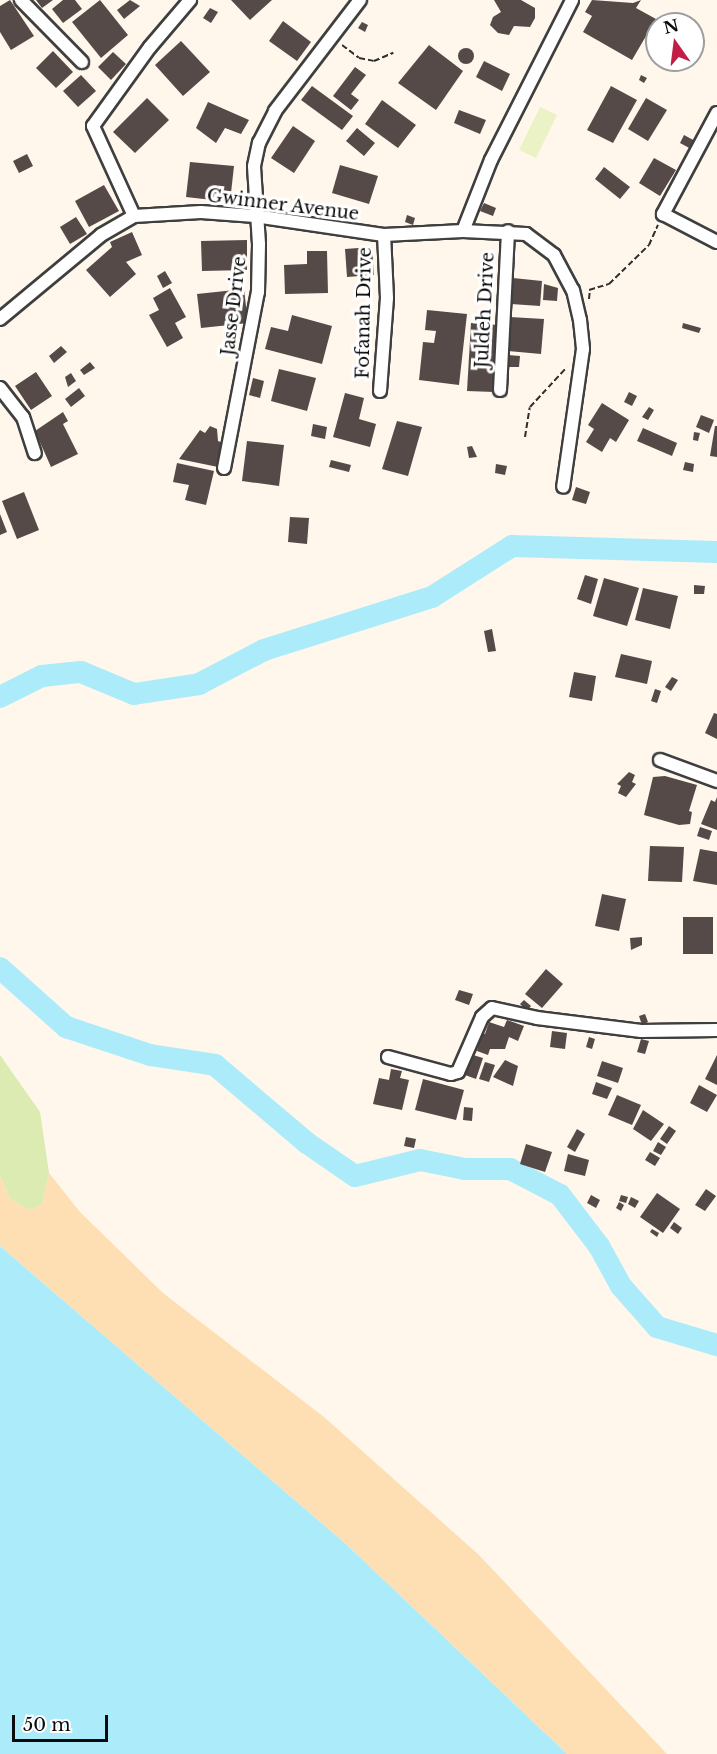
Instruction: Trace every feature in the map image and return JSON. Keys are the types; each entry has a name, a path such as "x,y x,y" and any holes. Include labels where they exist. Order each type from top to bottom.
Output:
{"street":[{"path":"21,0 82,63"},
{"path":"134,216 93,126 150,46 190,0"},
{"name":"Jasse Drive","path":"224,468 258,292 259,244 255,216 254,166 259,143 275,111 330,36 360,0"},
{"path":"463,231 491,160 572,0"},
{"path":"717,113 663,214 717,242"},
{"name":"Gwinner Avenue","path":"0,319 101,234 134,216 201,212 255,216 384,235 463,231 507,231 526,234 554,255 573,290"},
{"name":"Juldeh Drive","path":"500,390 507,231"},
{"name":"Fofanah Drive","path":"380,391 387,298 384,235"},
{"path":"563,487 583,349 573,290"},
{"path":"0,388 23,417 35,453"},
{"path":"660,760 717,782"},
{"path":"388,1057 451,1074 458,1072 482,1017 492,1008 537,1018 641,1031 717,1030"}],"path":[{"path":"330,36 359,58 374,61 393,53"},
{"path":"573,290 590,290 609,284 650,245 663,214"},
{"path":"588,309 590,290"},
{"path":"525,437 530,407 568,366"}],"green space":[{"path":"540,107 557,115 536,158 519,150"},
{"path":"0,1055 40,1112 49,1173 42,1205 29,1210 10,1199 0,1176"}],"sand":[{"path":"49,1173 80,1212 163,1293 324,1417 478,1554 667,1754 567,1754 348,1546 0,1246 0,1176 10,1199 29,1210 42,1205"}],"water":[{"path":"0,1246 348,1546 567,1754 0,1754"}],"building":[{"path":"10,0 34,36 11,50 0,32 0,6"},
{"path":"36,0 53,0 42,8"},
{"path":"63,0 75,0 82,9 63,23 52,9"},
{"path":"100,0 128,35 101,58 72,22"},
{"path":"130,0 140,6 124,19 117,10"},
{"path":"231,0 272,0 250,20"},
{"path":"494,0 521,0 535,8 535,18 530,27 514,26 509,35 498,33 490,25 493,17 501,12"},
{"path":"592,0 633,3 641,0 636,8 645,13 645,38 632,60 583,32 592,16 585,12"},
{"path":"210,8 218,12 211,23 203,18"},
{"path":"283,21 311,42 297,61 269,41"},
{"path":"362,22 368,25 365,32 358,28"},
{"path":"181,41 210,72 183,96 155,65"},
{"path":"429,45 463,71 436,110 398,83"},
{"path":"466,48 474,56 466,64 458,56"},
{"path":"53,51 73,72 56,88 36,68"},
{"path":"113,52 126,64 111,80 98,67"},
{"path":"484,61 510,74 502,91 476,77"},
{"path":"355,67 366,75 351,94 359,100 351,110 333,96"},
{"path":"81,75 96,91 78,107 63,91"},
{"path":"641,75 647,78 644,83 639,80"},
{"path":"312,86 353,116 342,130 301,100"},
{"path":"611,86 637,100 613,143 587,130"},
{"path":"147,98 169,120 135,153 113,132"},
{"path":"646,98 667,110 648,141 628,129"},
{"path":"382,100 416,125 398,148 365,124"},
{"path":"208,102 249,120 241,134 225,128 216,143 196,128"},
{"path":"459,110 486,120 480,134 454,123"},
{"path":"293,126 315,141 294,173 271,158"},
{"path":"357,128 375,143 364,156 346,141"},
{"path":"684,135 697,142 693,150 680,143"},
{"path":"27,154 33,166 19,173 13,161"},
{"path":"654,158 676,170 660,196 639,183"},
{"path":"190,162 234,166 230,202 186,197"},
{"path":"340,165 378,176 369,204 332,193"},
{"path":"604,167 630,187 620,199 595,179"},
{"path":"104,185 119,211 89,227 75,201"},
{"path":"484,203 496,208 493,216 480,211"},
{"path":"407,215 415,218 413,225 405,222"},
{"path":"76,217 87,234 70,244 60,227"},
{"path":"132,232 142,255 126,262 136,274 110,297 86,270 112,247 110,242"},
{"path":"247,240 247,270 202,271 201,241"},
{"path":"372,247 374,275 347,277 345,249"},
{"path":"307,251 327,251 328,293 285,294 284,265 307,264"},
{"path":"165,271 172,283 163,288 157,276"},
{"path":"513,278 542,281 540,306 511,304"},
{"path":"544,284 558,288 557,301 543,300"},
{"path":"170,288 186,317 175,323 183,338 167,347 149,315 159,310 153,298"},
{"path":"244,289 248,323 201,328 197,294"},
{"path":"427,310 467,314 459,385 419,380 423,342 434,343 436,331 425,330"},
{"path":"292,315 332,326 322,364 265,349 271,327 288,331"},
{"path":"510,317 544,319 541,354 507,351"},
{"path":"471,323 498,325 494,392 467,391"},
{"path":"683,323 701,328 699,333 682,328"},
{"path":"61,346 67,352 54,363 49,356"},
{"path":"508,355 520,356 519,367 508,367"},
{"path":"90,362 95,368 84,375 80,370"},
{"path":"279,369 316,378 307,411 271,401"},
{"path":"36,372 52,396 31,410 15,386"},
{"path":"71,373 76,381 68,387 65,377"},
{"path":"253,378 264,381 260,398 249,395"},
{"path":"79,388 85,396 71,407 65,399"},
{"path":"629,392 637,396 632,406 624,402"},
{"path":"345,393 364,398 359,419 376,424 370,447 333,437"},
{"path":"602,403 629,420 616,442 610,438 602,452 586,442 594,429 588,425"},
{"path":"649,407 654,410 648,420 642,417"},
{"path":"63,412 68,421 63,424 78,454 51,467 35,431"},
{"path":"701,415 714,420 709,433 696,427"},
{"path":"397,421 422,427 408,476 382,469"},
{"path":"313,424 327,427 325,439 311,436"},
{"path":"210,426 217,429 218,441 223,443 218,467 179,459 200,430 205,433"},
{"path":"715,426 717,426 717,457 710,456"},
{"path":"643,428 677,443 672,456 637,441"},
{"path":"694,432 700,433 698,441 693,440"},
{"path":"247,441 284,445 279,486 242,481"},
{"path":"472,446 477,457 469,458 467,447"},
{"path":"331,460 351,465 349,472 329,467"},
{"path":"685,462 694,464 693,472 683,470"},
{"path":"177,463 214,471 206,505 185,500 189,485 173,482"},
{"path":"496,464 507,466 505,475 495,473"},
{"path":"576,487 590,492 586,504 572,500"},
{"path":"24,492 39,530 17,539 2,501"},
{"path":"0,514 7,532 0,535"},
{"path":"290,517 309,518 307,544 288,542"},
{"path":"585,575 598,579 591,604 577,599"},
{"path":"604,578 639,588 627,626 593,616"},
{"path":"694,585 705,586 704,594 694,594"},
{"path":"643,588 678,596 670,629 635,620"},
{"path":"492,629 496,651 488,652 484,631"},
{"path":"621,654 652,661 647,684 615,677"},
{"path":"574,672 596,676 592,701 569,697"},
{"path":"672,677 678,680 671,691 665,687"},
{"path":"655,689 661,691 657,703 651,701"},
{"path":"714,713 717,714 717,739 705,733"},
{"path":"629,772 635,775 632,782 636,784 626,797 618,793 621,786 617,784"},
{"path":"665,776 697,785 689,811 692,812 690,824 679,825 644,815 653,777"},
{"path":"717,797 717,830 701,824 711,800 715,802"},
{"path":"700,827 712,831 709,840 697,836"},
{"path":"650,846 684,847 682,882 648,881"},
{"path":"700,849 717,852 717,885 693,881"},
{"path":"602,894 626,899 619,931 595,926"},
{"path":"683,917 713,917 713,954 683,954"},
{"path":"642,937 642,945 631,950 630,938"},
{"path":"546,969 563,984 542,1008 525,994"},
{"path":"459,990 473,994 469,1005 455,1000"},
{"path":"524,1000 531,1006 527,1011 520,1004"},
{"path":"645,1014 648,1022 642,1025 639,1016"},
{"path":"507,1020 524,1026 518,1041 509,1037 505,1049 490,1049 488,1055 477,1051 480,1032 485,1034 489,1022 504,1027"},
{"path":"552,1031 567,1033 565,1049 550,1047"},
{"path":"589,1037 595,1039 592,1049 586,1047"},
{"path":"641,1039 649,1041 645,1054 637,1052"},
{"path":"473,1055 483,1058 476,1079 465,1075"},
{"path":"717,1055 717,1085 705,1079"},
{"path":"505,1060 518,1066 513,1086 493,1077"},
{"path":"602,1061 623,1068 618,1083 597,1076"},
{"path":"485,1062 495,1065 489,1082 479,1079"},
{"path":"391,1069 402,1071 400,1078 409,1080 402,1110 373,1104 379,1078 389,1080"},
{"path":"423,1079 464,1090 456,1120 415,1110"},
{"path":"596,1082 612,1088 607,1099 592,1094"},
{"path":"699,1085 717,1095 707,1112 690,1103"},
{"path":"617,1095 641,1105 632,1125 608,1115"},
{"path":"464,1107 473,1108 472,1121 463,1120"},
{"path":"643,1110 664,1124 651,1141 633,1129"},
{"path":"669,1126 676,1131 667,1144 660,1139"},
{"path":"577,1129 585,1134 575,1152 567,1147"},
{"path":"406,1137 416,1139 414,1148 404,1146"},
{"path":"658,1142 666,1147 661,1155 653,1151"},
{"path":"526,1144 552,1152 545,1172 520,1164"},
{"path":"650,1152 660,1158 655,1166 645,1160"},
{"path":"568,1154 589,1160 585,1176 564,1171"},
{"path":"706,1189 716,1196 705,1211 695,1205"},
{"path":"657,1193 680,1209 663,1233 640,1217"},
{"path":"591,1195 600,1200 596,1208 587,1203"},
{"path":"621,1195 628,1197 626,1203 619,1201"},
{"path":"631,1197 639,1201 635,1208 628,1204"},
{"path":"619,1202 624,1205 621,1211 616,1208"},
{"path":"674,1222 682,1228 678,1234 670,1228"},
{"path":"652,1229 659,1233 657,1237 650,1232"}],"waterway":[{"path":"0,697 42,676 81,672 134,694 199,684 264,650 432,597 512,546 717,552"},
{"path":"0,968 66,1027 150,1055 215,1065 307,1143 355,1176 420,1160 465,1169 510,1169 560,1195 599,1246 621,1286 657,1327 717,1345"}]}
